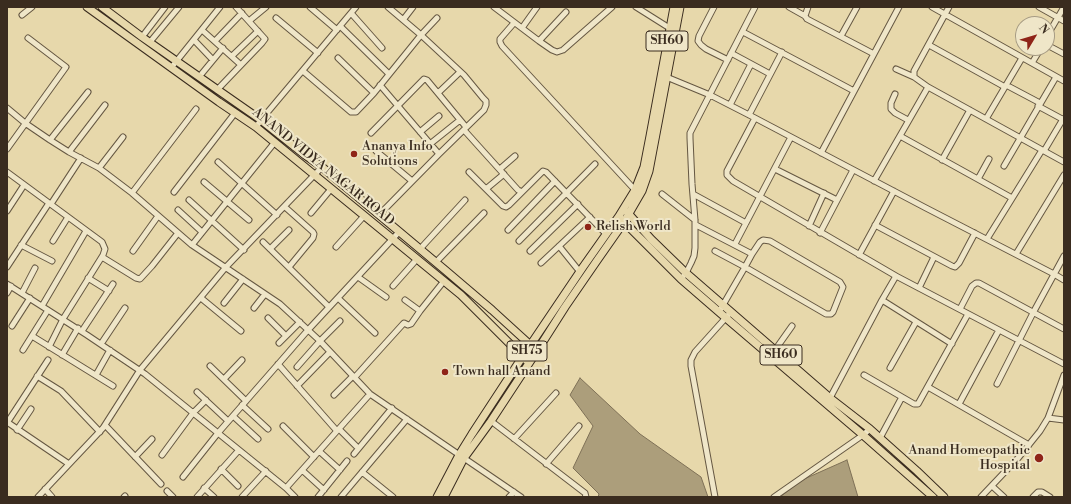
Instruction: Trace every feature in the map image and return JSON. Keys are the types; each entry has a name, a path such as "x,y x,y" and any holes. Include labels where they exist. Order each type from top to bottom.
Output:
{"main road":[{"name":"ANAND VIDYA NAGAR ROAD","path":"87,7 275,142 461,295 529,363"},
{"name":"ANAND VIDYA NAGAR ROAD","path":"102,7 142,37 261,120 322,167 436,262 537,351"},
{"name":"SH60","path":"627,211 642,191 649,171 672,30 674,7"},
{"name":"SH60","path":"672,30 680,7"},
{"name":"SH60","path":"627,211 644,167 664,76"},
{"name":"SH60","path":"627,211 684,276 724,305 728,315 933,497"},
{"name":"SH75","path":"444,497 462,457 491,421 627,211"},
{"name":"SH60","path":"622,219 684,276 719,312 728,315 775,350 830,398 870,429 944,497"},
{"name":"SH75","path":"437,497 523,356 606,234 622,219"}],"street":[{"path":"22,15 32,7"},
{"path":"142,37 165,7"},
{"path":"150,42 179,7"},
{"path":"172,68 220,7"},
{"path":"217,90 265,39 236,7"},
{"path":"249,21 266,7"},
{"path":"310,7 339,28 389,74"},
{"path":"256,127 356,7"},
{"path":"379,215 484,110 486,105 486,101 460,72 421,35 388,7"},
{"path":"403,20 414,7"},
{"path":"497,8 539,42 557,52 563,50 612,7"},
{"path":"636,7 672,30"},
{"path":"714,7 698,41 700,45 706,49 728,60"},
{"path":"684,276 694,256 695,222 690,138 692,128 755,7"},
{"path":"789,7 805,16 812,22 874,54"},
{"path":"805,16 808,7"},
{"path":"841,36 856,7"},
{"path":"822,153 899,7"},
{"path":"932,7 1064,81"},
{"path":"914,77 914,71 949,7"},
{"path":"1040,7 1064,22"},
{"path":"1055,23 1064,7"},
{"path":"522,28 535,8"},
{"path":"539,42 566,12"},
{"path":"215,41 242,13"},
{"path":"351,13 382,48"},
{"path":"276,18 318,53"},
{"path":"303,70 352,112 356,112 374,93 421,35 437,18"},
{"path":"514,23 500,39 502,46 635,190"},
{"path":"202,30 241,65"},
{"path":"232,56 258,30"},
{"path":"743,32 854,91"},
{"path":"7,149 66,67 28,38"},
{"path":"194,40 213,60"},
{"path":"929,45 1039,104 1064,120 1012,198 987,239"},
{"path":"199,77 223,48"},
{"path":"1055,49 1064,54"},
{"path":"749,115 782,52"},
{"path":"731,53 770,74"},
{"path":"1032,63 1036,56"},
{"path":"338,58 374,93"},
{"path":"986,119 1022,58"},
{"path":"730,105 752,64"},
{"path":"896,69 914,77 928,87 1064,162"},
{"path":"438,93 460,72"},
{"path":"664,76 730,105 1064,280"},
{"path":"1004,166 1056,77"},
{"path":"371,133 424,79 427,80 460,120 465,129 518,190 522,192"},
{"path":"380,85 439,154"},
{"path":"874,181 928,87"},
{"path":"50,140 88,92"},
{"path":"895,94 890,103 891,109 908,120"},
{"path":"69,152 105,105"},
{"path":"7,108 50,140 99,168 132,193 192,245 280,304 320,341 370,394 521,497"},
{"path":"132,193 196,109"},
{"path":"942,160 970,110"},
{"path":"174,192 235,113"},
{"path":"420,132 439,116"},
{"path":"755,118 728,172 727,175 733,181 896,276 1064,364"},
{"path":"430,144 460,120"},
{"path":"900,136 1012,198"},
{"path":"99,168 123,137"},
{"path":"735,244 791,137"},
{"path":"192,245 275,142"},
{"path":"376,151 412,181"},
{"path":"500,169 515,156"},
{"path":"7,267 82,158"},
{"path":"978,179 989,159"},
{"path":"218,162 277,215"},
{"path":"519,241 595,164"},
{"path":"38,497 100,432 140,370 226,267 244,250 322,167"},
{"path":"775,169 837,200"},
{"path":"820,232 853,170"},
{"path":"469,172 503,206 506,207 543,171 546,172 606,234"},
{"path":"7,172 102,242 105,248 102,257 63,319 49,347"},
{"path":"486,189 504,174"},
{"path":"1016,254 1064,175"},
{"path":"508,230 555,181"},
{"path":"204,182 249,220"},
{"path":"7,211 24,185"},
{"path":"311,213 332,189"},
{"path":"859,255 894,191"},
{"path":"809,226 824,193"},
{"path":"662,194 695,222 752,254"},
{"path":"693,194 746,223"},
{"path":"7,198 13,202"},
{"path":"189,200 244,250"},
{"path":"420,249 465,200"},
{"path":"530,251 578,204"},
{"path":"285,207 314,234 313,238 289,267"},
{"path":"178,210 202,232"},
{"path":"436,262 484,213"},
{"path":"133,251 158,216"},
{"path":"336,247 364,216"},
{"path":"53,241 68,217"},
{"path":"541,263 590,217"},
{"path":"875,226 954,267 957,265 975,233"},
{"path":"270,249 289,230"},
{"path":"42,306 86,231"},
{"path":"183,477 228,421 278,364 399,232"},
{"path":"102,257 140,279 178,233"},
{"path":"715,251 745,267 826,314 831,314 833,312 844,287 840,282 766,240 763,240 752,254 745,267 724,305 719,312"},
{"path":"263,242 329,307"},
{"path":"21,245 52,261"},
{"path":"559,246 580,272"},
{"path":"997,384 1064,256"},
{"path":"919,288 934,257"},
{"path":"393,286 417,259"},
{"path":"22,293 35,268"},
{"path":"358,276 386,297"},
{"path":"830,398 896,276"},
{"path":"88,278 108,291"},
{"path":"224,303 244,279"},
{"path":"334,395 354,376 402,324 411,324 444,281"},
{"path":"960,309 972,286 979,283 1064,330"},
{"path":"62,355 113,284"},
{"path":"7,293 9,285 140,370 266,471 295,497"},
{"path":"254,308 265,294"},
{"path":"12,326 30,298"},
{"path":"201,298 241,331"},
{"path":"338,298 375,333"},
{"path":"405,300 420,311"},
{"path":"882,300 952,344"},
{"path":"101,344 125,308"},
{"path":"23,350 48,310"},
{"path":"864,374 914,404 918,404 968,314"},
{"path":"715,497 691,360 695,352 728,315"},
{"path":"268,318 286,336"},
{"path":"297,367 340,321"},
{"path":"279,343 300,322"},
{"path":"890,368 916,322"},
{"path":"775,350 792,326"},
{"path":"959,404 999,330"},
{"path":"32,336 112,386"},
{"path":"96,375 110,350"},
{"path":"297,386 330,352"},
{"path":"48,360 7,422 69,464"},
{"path":"224,379 242,360"},
{"path":"278,364 338,430 358,448"},
{"path":"210,366 224,379 268,429"},
{"path":"981,497 1029,446 1048,418 1064,375"},
{"path":"37,376 62,391 100,432"},
{"path":"928,387 1029,446"},
{"path":"197,392 228,421"},
{"path":"514,440 556,393"},
{"path":"286,488 370,394"},
{"path":"880,438 902,397"},
{"path":"162,455 193,413 206,400"},
{"path":"354,454 392,408"},
{"path":"17,430 31,409"},
{"path":"233,416 258,439"},
{"path":"1048,418 1064,420"},
{"path":"341,497 407,419"},
{"path":"491,421 585,493 586,497"},
{"path":"105,425 161,484"},
{"path":"283,426 314,458"},
{"path":"546,464 579,426"},
{"path":"774,497 870,429"},
{"path":"135,457 152,439"},
{"path":"196,497 239,450"},
{"path":"319,451 340,470"},
{"path":"318,497 347,461"},
{"path":"221,469 238,486"},
{"path":"302,470 324,490"},
{"path":"242,497 266,471"},
{"path":"362,472 394,497"},
{"path":"992,486 1004,497"},
{"path":"204,488 214,497"},
{"path":"46,489 52,497"},
{"path":"168,491 173,497"},
{"path":"509,497 514,492"},
{"path":"1033,497 1038,492 1042,492 1050,497"}],"shaded area":[{"path":"580,378 640,434 701,477 708,497 598,497 599,494 573,468 593,426 570,395"},
{"path":"847,460 858,497 780,497 802,480"}],"place":[{"name":"Ananya Info Solutions","path":"354,154"},
{"name":"Relish World","path":"588,227"},
{"name":"Town hall Anand","path":"445,372"},
{"name":"Anand Homeopathic Hospital","path":"1039,458"}]}
